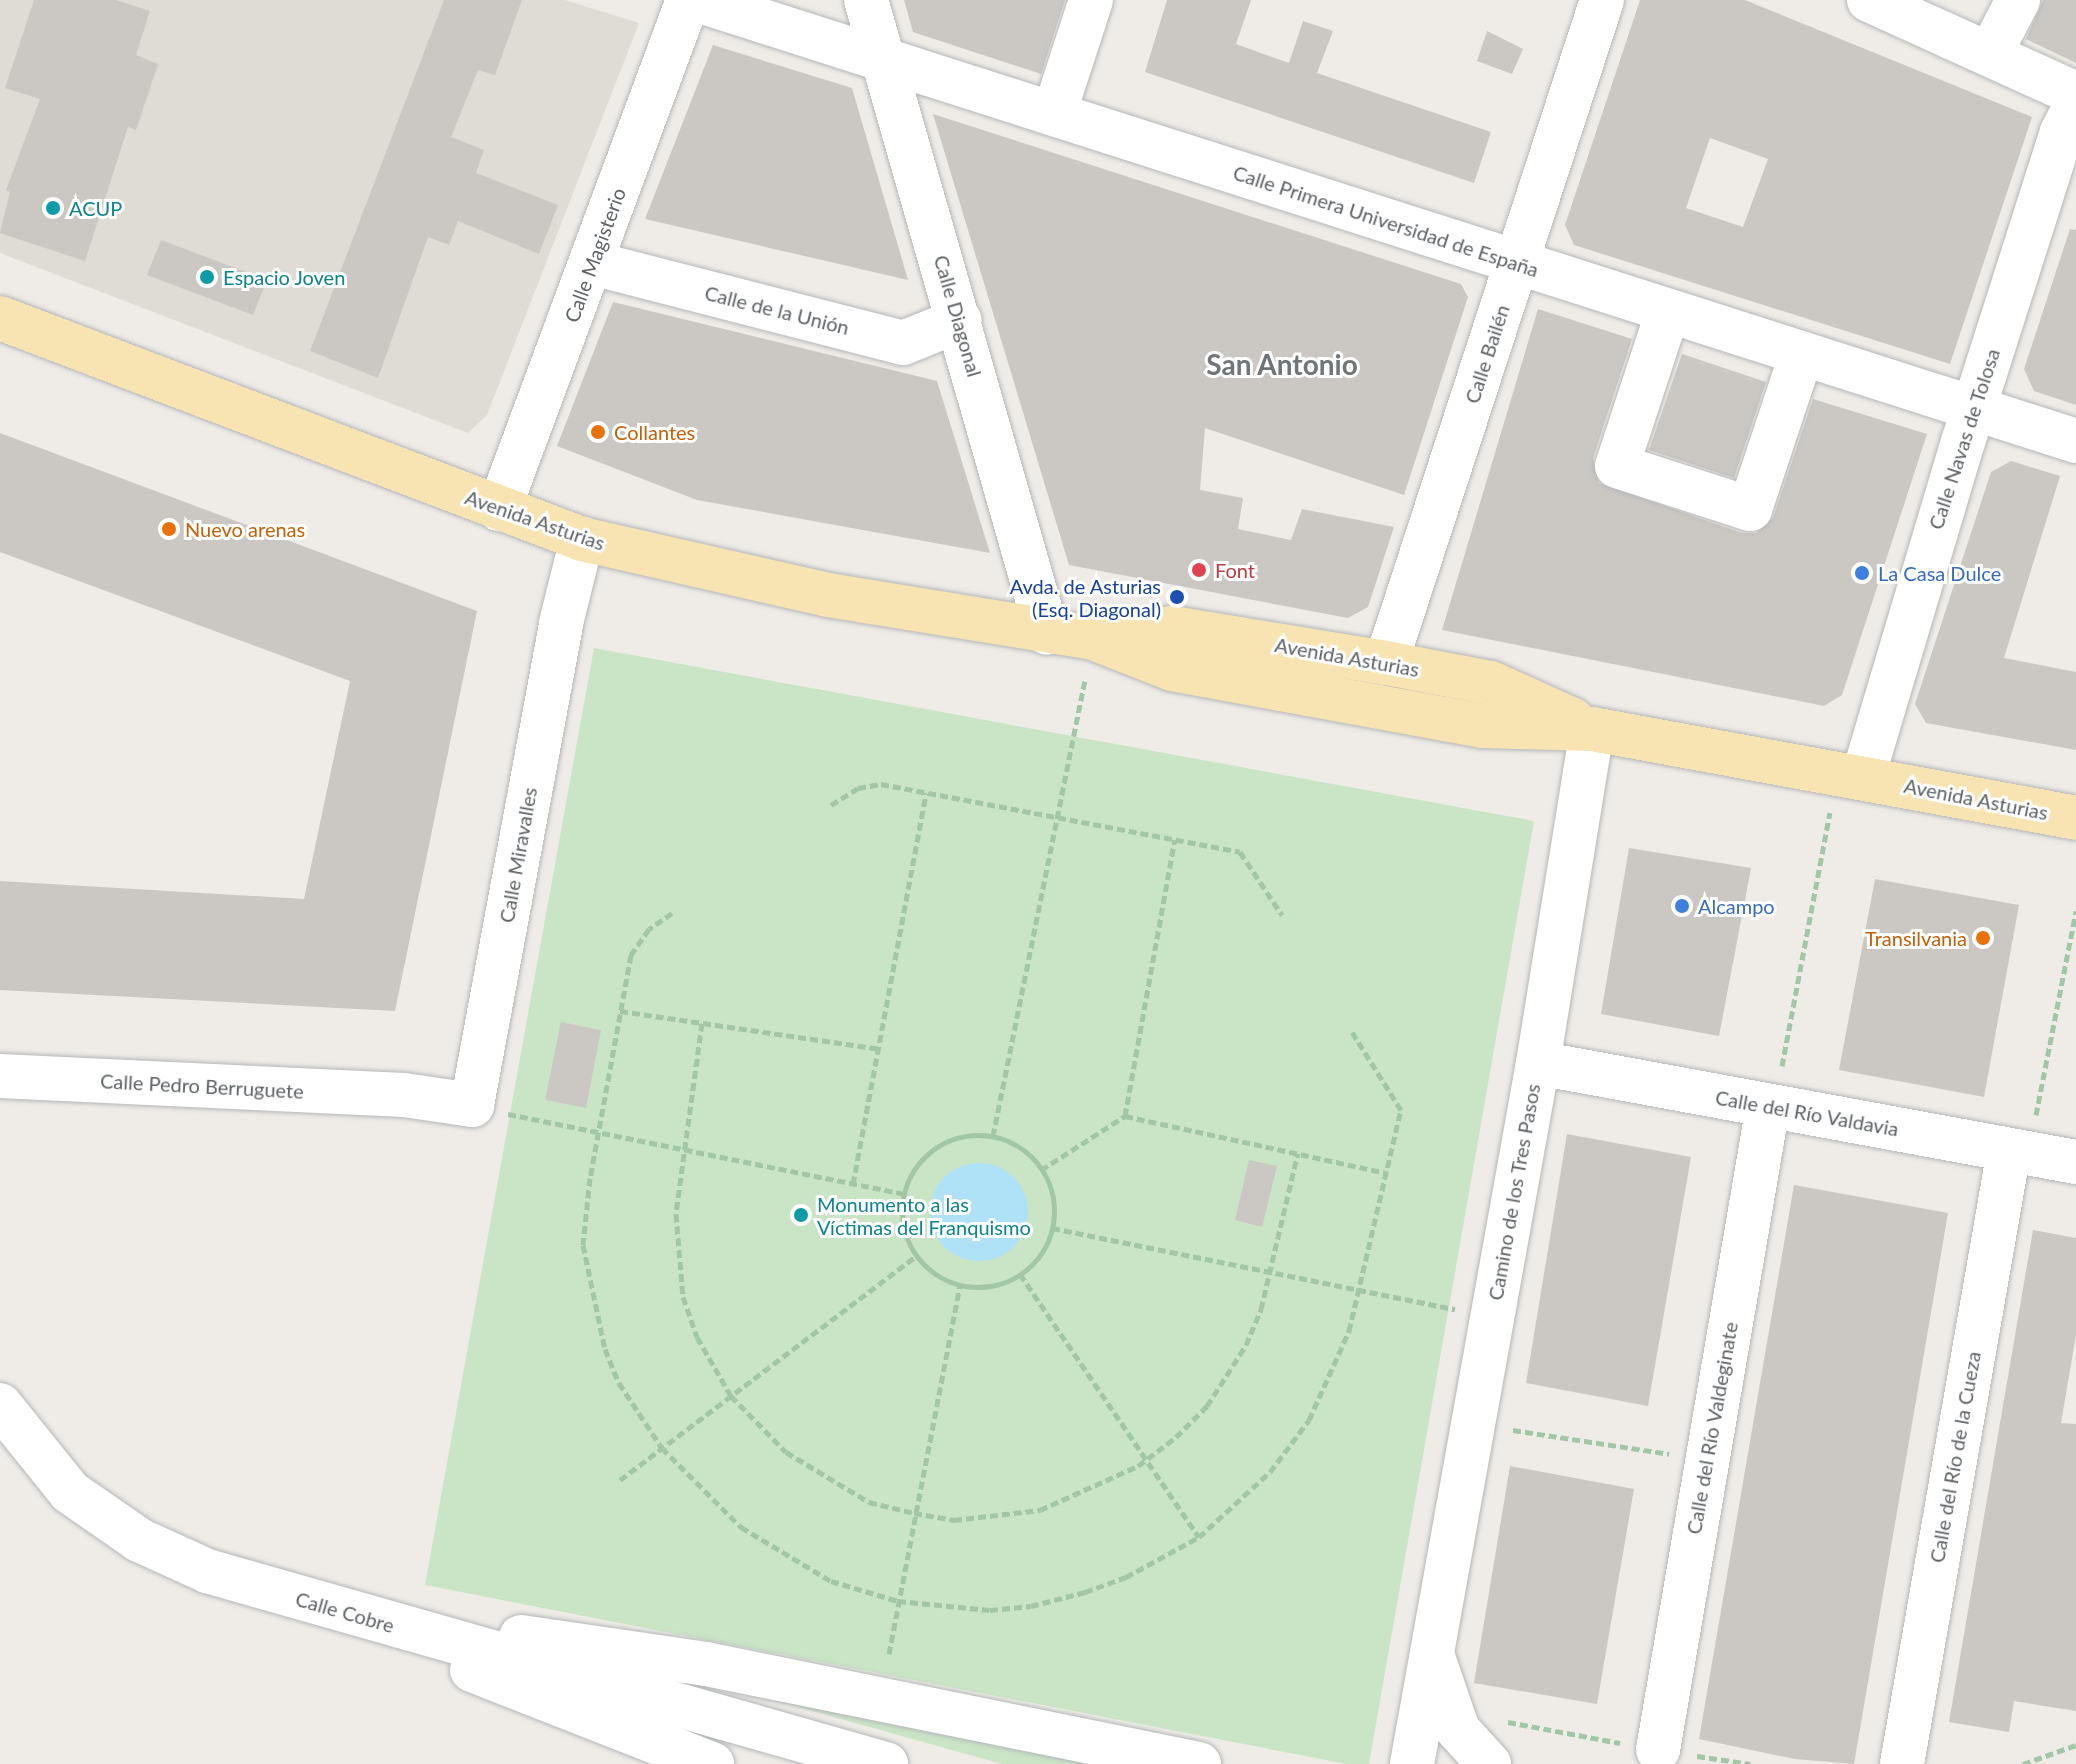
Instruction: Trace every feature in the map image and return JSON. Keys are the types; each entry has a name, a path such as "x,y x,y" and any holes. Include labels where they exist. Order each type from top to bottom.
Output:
{"main road":[{"name":"Avenida Asturias","path":"0,318 582,539 828,595 1047,633 1093,638 1172,628 1386,663 1491,683 1592,729"},
{"name":"Avenida Asturias","path":"1093,638 1172,669 1455,721 1592,729 2076,818"}],"street":[{"name":"Calle Magisterio","path":"499,509 688,0"},
{"name":"Calle Primera Universidad de España","path":"697,0 2076,441"},
{"name":"Calle Diagonal","path":"866,0 886,60 1047,633"},
{"path":"1054,114 1091,0"},
{"name":"Calle Bailén","path":"1386,663 1602,0"},
{"path":"1869,0 2076,94"},
{"path":"1990,54 2018,0"},
{"name":"Calle Navas de Tolosa","path":"1850,775 1974,408 2062,132 2076,104"},
{"name":"Calle de la Unión","path":"592,263 903,343 960,320"},
{"path":"1668,311 1617,466 1750,509 1802,353"},
{"name":"Calle Miravalles","path":"472,1105 561,623 582,539"},
{"name":"Camino de los Tres Pasos","path":"1412,1764 1538,1063 1592,729"},
{"name":"Calle del Río Valdavia","path":"1538,1063 2076,1162"},
{"name":"Calle Pedro Berruguete","path":"0,1076 404,1095 472,1105"},
{"name":"Calle del Río Valdeginate","path":"1658,1750 1771,1106"},
{"name":"Calle del Río de la Cueza","path":"1902,1764 2019,1152"},
{"name":"Calle Cobre","path":"0,1405 70,1492 139,1540 207,1571 886,1764"},
{"path":"338,1610 539,1701 712,1764"},
{"path":"338,1610 706,1664 1199,1764"},
{"name":"Camino de los Tres Pasos","path":"1432,1654 1458,1730 1489,1764"}],"path":[{"path":"993,1136 1093,638"},
{"path":"1771,1106 1850,775"},
{"path":"831,805 858,788 881,784 1240,852 1282,915"},
{"path":"853,1184 926,793"},
{"path":"1125,1116 1175,839"},
{"path":"2019,1152 2076,911"},
{"path":"672,913 649,929 631,955 598,1131 583,1245 592,1303 619,1383 662,1448 717,1506 768,1544 831,1581 898,1601 990,1610 1031,1606 1126,1577 1199,1537 1270,1472 1309,1420 1336,1366 1359,1288 1401,1110 1352,1032"},
{"path":"620,1011 879,1049"},
{"path":"702,1023 681,1149 676,1214 683,1297 697,1337 731,1396 768,1436 814,1473 869,1502 914,1513 954,1520 1040,1510 1146,1460 1197,1417 1230,1376 1261,1309 1298,1153"},
{"path":"472,1105 903,1194"},
{"path":"1041,1170 1125,1116 1387,1173"},
{"path":"993,1136 1015,1144 1041,1170 1054,1203 1052,1228 1035,1262 1020,1274 1001,1283 960,1285 935,1274 916,1256 904,1226 903,1194 927,1154 947,1141 993,1136"},
{"path":"1052,1228 1359,1288 1491,1318"},
{"path":"620,1480 916,1256"},
{"path":"1020,1274 1199,1537"},
{"path":"889,1654 960,1285"},
{"path":"1472,1424 1707,1460"},
{"path":"1452,1712 1750,1764"},
{"path":"2023,1764 2076,1745"}],"shaded area":[{"path":"0,0 565,0 639,23 487,415 468,433 0,253"}],"green space":[{"path":"594,648 1534,821 1369,1764 1346,1764 425,1585"},
{"path":"733,1689 1128,1764 1002,1764"}],"water":[{"path":"979,1163 998,1167 1014,1177 1024,1193 1028,1212 1024,1231 1014,1247 998,1257 979,1261 960,1257 944,1247 934,1231 930,1212 934,1193 944,1177 960,1167"}],"building":[{"path":"34,0 116,0 150,11 136,55 158,64 136,130 128,127 85,261 0,233 10,192 6,190 40,99 5,88"},
{"path":"444,0 522,0 495,75 478,70 451,137 484,150 476,173 558,205 539,254 458,221 449,245 428,237 378,378 310,351"},
{"path":"904,0 1065,0 1041,74 913,32"},
{"path":"1167,0 1251,0 1236,44 1289,63 1303,21 1333,31 1317,73 1491,132 1474,183 1145,72"},
{"path":"1640,0 1745,0 2032,117 1950,364 1574,245 1565,225","holes":["1710,138 1768,159 1743,227 1686,208"]},
{"path":"2043,0 2076,0 2076,63 2026,39"},
{"path":"1487,31 1523,49 1512,74 1477,61"},
{"path":"713,45 852,88 908,280 645,219"},
{"path":"933,114 1461,284 1468,297 1404,495 1205,428 1200,490 1243,498 1238,529 1291,540 1302,509 1394,527 1368,607 1348,618 1069,565"},
{"path":"2070,229 2076,230 2076,405 2034,391 2024,369"},
{"name":"Espacio Joven","path":"161,240 267,280 253,315 147,275"},
{"path":"613,302 937,381 990,553 697,500 557,446"},
{"path":"1538,309 1632,339 1593,458 1599,483 1742,533 1756,533 1773,518 1813,399 1927,434 1842,695 1824,706 1442,630"},
{"path":"1682,354 1766,382 1734,478 1649,450"},
{"path":"0,433 477,611 395,1011 0,990 0,881 304,899 350,681 0,552"},
{"path":"2011,461 2060,476 2004,658 2076,672 2076,750 1926,723 1915,704 1991,472"},
{"path":"1629,848 1751,868 1719,1036 1601,1014"},
{"path":"1875,879 2019,905 1984,1097 1839,1070"},
{"path":"561,1022 601,1030 586,1108 545,1100"},
{"path":"1567,1134 1691,1157 1648,1406 1526,1383"},
{"path":"1249,1160 1277,1166 1262,1227 1235,1220"},
{"path":"1794,1185 1948,1213 1854,1764 1795,1759 1699,1739"},
{"path":"2033,1230 2076,1238 2076,1335 2061,1423 2076,1424 2076,1711 2014,1701 2009,1732 1949,1722"},
{"path":"1510,1466 1634,1489 1597,1704 1474,1683"}],"place":[{"name":"ACUP","path":"53,208"},
{"name":"Espacio Joven","path":"207,277"},
{"name":"Collantes","path":"598,432"},
{"name":"Nuevo arenas","path":"169,529"},
{"name":"Font","path":"1199,570"},
{"name":"La Casa Dulce","path":"1862,573"},
{"name":"Avda. de Asturias (Esq. Diagonal)","path":"1177,597"},
{"name":"Alcampo","path":"1682,906"},
{"name":"Transilvania","path":"1983,938"},
{"name":"Monumento a las Víctimas del Franquismo","path":"801,1215"}],"district":[{"name":"San Antonio","path":"1282,364"}]}
